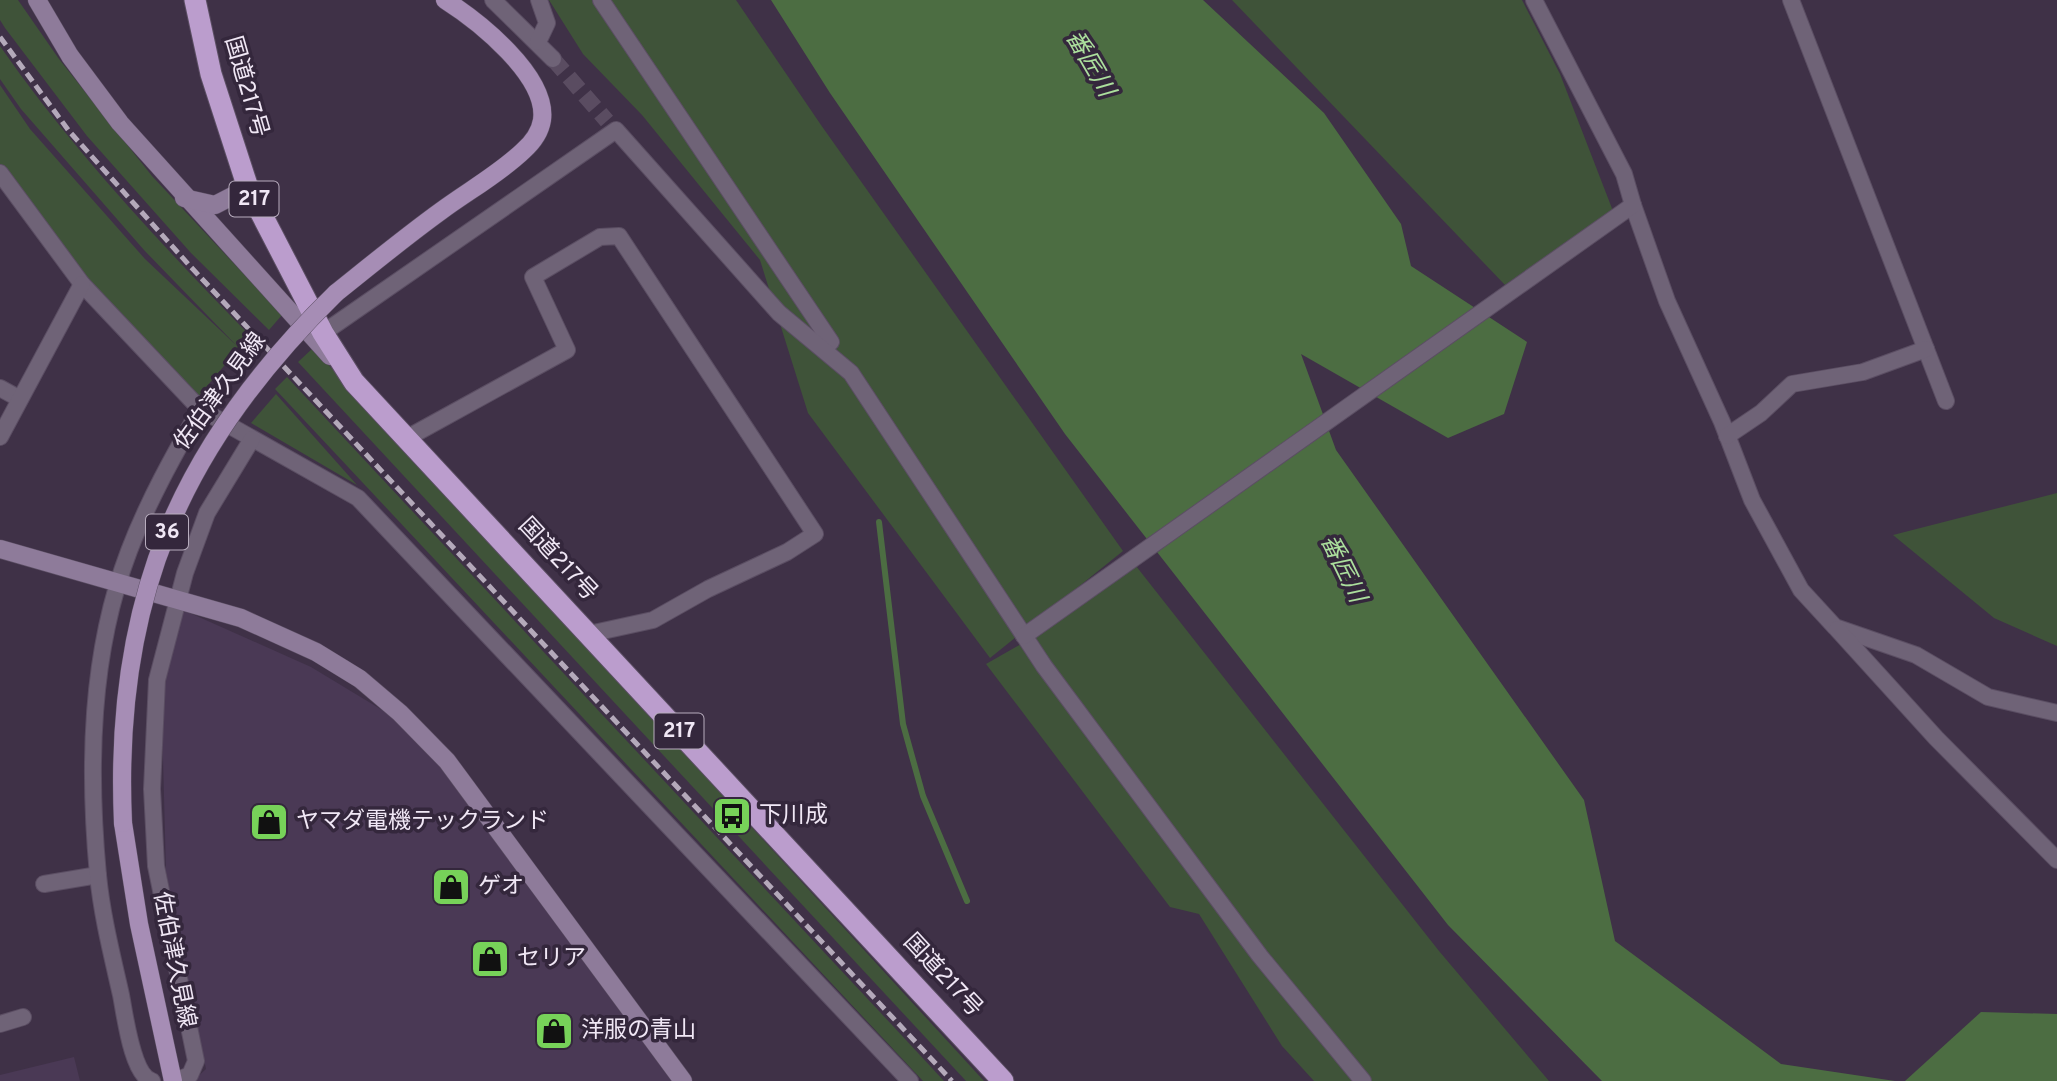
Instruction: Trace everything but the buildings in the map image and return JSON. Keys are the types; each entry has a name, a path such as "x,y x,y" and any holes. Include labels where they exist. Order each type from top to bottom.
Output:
{"highway":[{"name":"国道217号","path":"195,0 211,74 248,188 323,333 354,382 1003,1081"}],"main road":[{"name":"佐伯津久見線","path":"174,1081 139,924 123,823 121,751 130,668 141,607 166,533 199,462 233,409 283,347 336,293 398,242 515,158 537,134 542,109 526,73 486,32 445,0"}],"street":[{"path":"37,0 69,56 120,123 184,198 354,382"},
{"path":"493,0 553,59"},
{"path":"538,43 547,23 539,0"},
{"path":"601,0 831,342"},
{"path":"1534,0 1624,174 1667,301 1727,436 1752,500 1801,590 1936,738 2057,860"},
{"path":"1791,0 1946,401"},
{"path":"323,333 611,125 779,313 852,373 1024,636 1260,956 1361,1080"},
{"path":"0,173 82,284 200,409 358,498 910,1081"},
{"path":"184,198 215,205 248,188"},
{"path":"1024,636 1633,205"},
{"path":"407,438 567,349 533,277 600,237 619,236 815,534 788,552 708,589 653,620 589,634"},
{"path":"0,437 82,284"},
{"path":"1727,436 1761,413 1792,384 1863,372 1926,349"},
{"path":"0,388 20,399"},
{"path":"152,1081 141,1074 132,1046 98,875 93,734 102,658 119,583 155,492 200,409"},
{"path":"174,1081 190,1075 196,1061 156,866 152,789 157,680 177,600 207,513 252,439"},
{"path":"0,549 241,618 282,635 359,679 400,713 447,761 683,1081"},
{"path":"1835,627 1916,655 1988,697 2057,713"},
{"path":"44,884 98,875"},
{"path":"0,1024 23,1017"}],"shaded area":[{"path":"0,0 18,0 59,59 152,176 282,315 269,330 191,253 87,136 5,28 0,20"},
{"path":"549,0 736,0 821,125 1123,551 990,658 808,413 760,260 642,115 583,54"},
{"path":"1232,0 1522,0 1560,74 1613,211 1505,285"},
{"path":"0,46 90,162 155,236 256,342 246,355 239,348 197,398 85,278 0,164 0,85 30,129 145,259 238,347 144,250 21,109 0,79"},
{"path":"313,348 984,1081 966,1081 298,362"},
{"path":"287,377 944,1081 923,1081 275,389"},
{"path":"276,394 357,485 251,423"},
{"path":"2057,493 2057,646 1994,618 1893,535"},
{"path":"1136,566 1439,951 1549,1081 1314,1081 1282,1046 1199,914 1170,907 986,664 1030,639"},
{"path":"181,609 311,667 387,713 443,768 673,1081 193,1081 206,1069 166,871 161,683"},
{"path":"74,1057 80,1081 0,1081 0,1075"}],"water":[{"name":"番匠川","path":"771,0 1203,0 1324,113 1401,224 1411,266 1527,342 1504,414 1448,438 1301,354 1336,450 1584,800 1615,941 1781,1064 1895,1081 1602,1081 1448,925 1065,434 830,93"},
{"path":"1981,1012 2057,1014 2057,1081 1905,1081"}],"waterway":[{"path":"879,522 903,724 923,796 967,901"}],"tunnel":[{"path":"553,59 607,121"}],"railway":[{"path":"0,37 69,131 189,265 952,1081"}],"place":[{"name":"下川成","path":"732,816"},
{"name":"ヤマダ電機テックランド","path":"269,822"},
{"name":"ゲオ","path":"451,887"},
{"name":"セリア","path":"490,959"},
{"name":"洋服の青山","path":"554,1031"}]}
